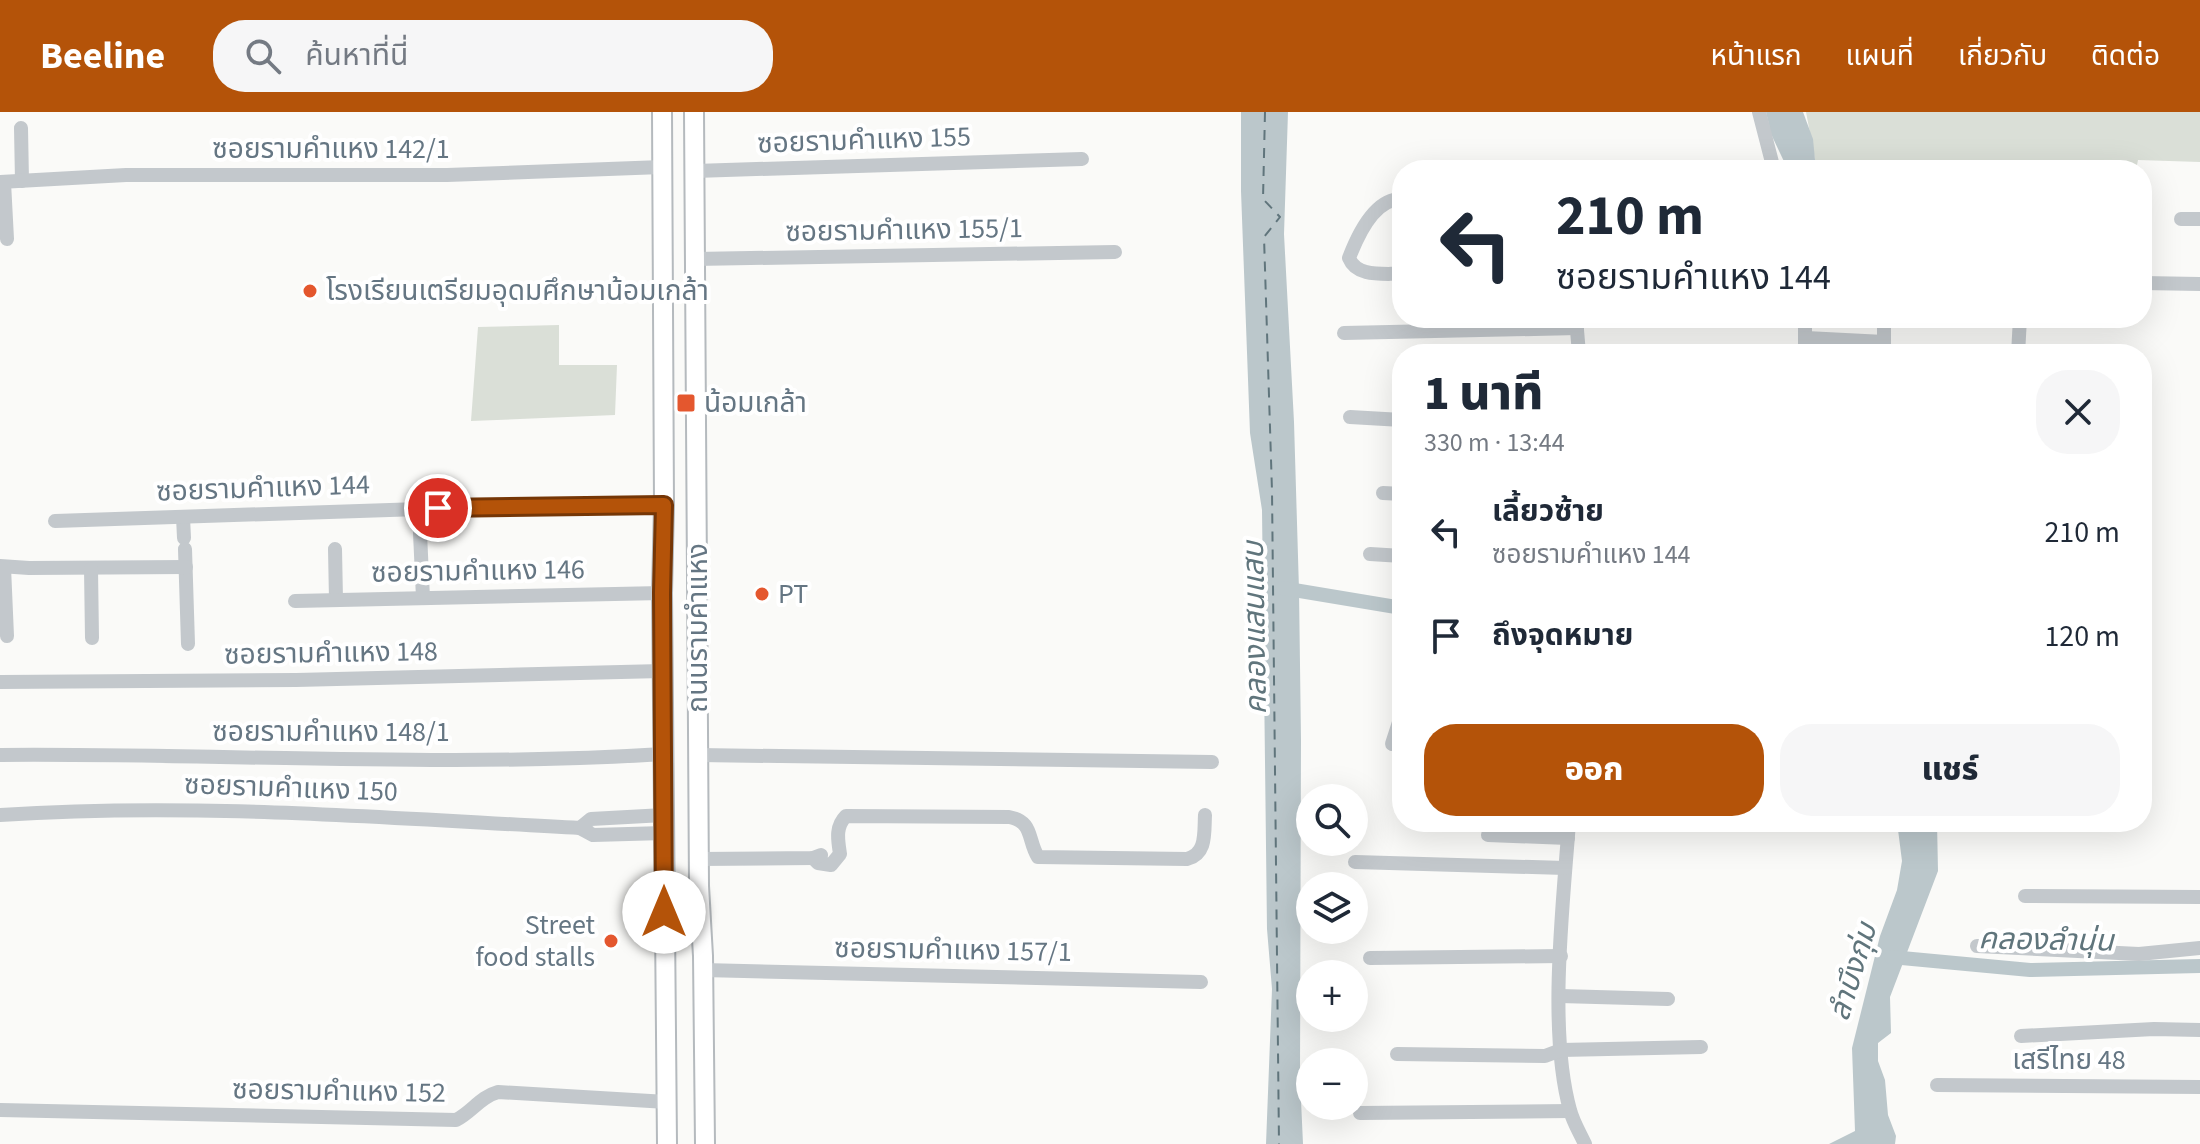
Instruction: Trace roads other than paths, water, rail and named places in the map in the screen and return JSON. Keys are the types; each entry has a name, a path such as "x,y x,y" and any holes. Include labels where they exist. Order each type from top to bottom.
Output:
{"main road":[{"name":"ถนนรามคำแหง","path":"662,112 662,671 667,1144"},
{"name":"ถนนรามคำแหง","path":"694,112 699,859 705,1144"}],"street":[{"path":"1760,113 1772,160"},
{"path":"21,128 22,181"},
{"name":"ซอยรามคำแหง 155","path":"695,171 1082,159"},
{"name":"ซอยรามคำแหง 142/1","path":"2,182 126,175 447,175 662,167"},
{"path":"2,182 7,239"},
{"path":"1392,202 1372,214 1349,258 1353,266 1362,272 1392,274"},
{"path":"2181,219 2200,219"},
{"name":"ซอยรามคำแหง 155/1","path":"695,259 1115,252"},
{"path":"2152,283 2200,284"},
{"path":"1344,333 1460,328"},
{"path":"1808,328 1812,338 1809,344"},
{"path":"1812,338 1864,340 1874,344"},
{"path":"1350,417 1392,419"},
{"path":"1383,493 1392,493"},
{"name":"ซอยรามคำแหง 144","path":"55,521 537,505 664,505"},
{"path":"183,517 188,644"},
{"path":"420,533 423,598"},
{"path":"335,549 336,600"},
{"path":"1370,554 1392,555"},
{"path":"7,636 2,566 91,569 186,567"},
{"path":"91,569 92,638"},
{"name":"ซอยรามคำแหง 146","path":"295,601 662,593"},
{"name":"ซอยรามคำแหง 148","path":"0,682 311,680 662,671"},
{"name":"ซอยรามคำแหง 148/1","path":"0,755 360,760 663,754"},
{"path":"699,755 1212,762"},
{"name":"ซอยรามคำแหง 150","path":"0,815 123,809 243,810 580,828 593,835 664,824"},
{"path":"699,859 813,858 818,863 831,865 840,854 838,832 846,816 1009,817 1021,820 1027,826 1038,857 1187,859 1202,851 1205,815"},
{"path":"1568,832 1561,956 1561,1050 1570,1111 1585,1144"},
{"path":"1488,835 1568,838"},
{"path":"1355,862 1565,868"},
{"path":"2025,896 2200,897"},
{"path":"1977,946 2139,954 2200,948"},
{"path":"1370,958 1561,956"},
{"name":"ซอยรามคำแหง 157/1","path":"703,970 1201,982"},
{"path":"1560,996 1668,999"},
{"path":"2021,1036 2154,1029 2200,1030"},
{"path":"1397,1054 1545,1056 1561,1050 1701,1047"},
{"name":"เสรีไทย 48","path":"1937,1085 2200,1087"},
{"name":"ซอยรามคำแหง 152","path":"0,1110 456,1120 486,1095 498,1092 667,1102"},
{"path":"1368,1113 1570,1111"}],"waterway":[{"name":"คลองแสนแสบ","path":"1282,588 1392,606"},
{"name":"คลองลำนุ่น","path":"1891,957 2030,970 2200,966"}],"place":[{"name":"โรงเรียนเตรียมอุดมศึกษาน้อมเกล้า","path":"310,291"},
{"name":"น้อมเกล้า","path":"686,403"},
{"name":"PT","path":"762,594"},
{"name":"Street food stalls","path":"611,941"}],"water label":[{"name":"ลำบึงกุ่ม","path":"1853,972"}]}
